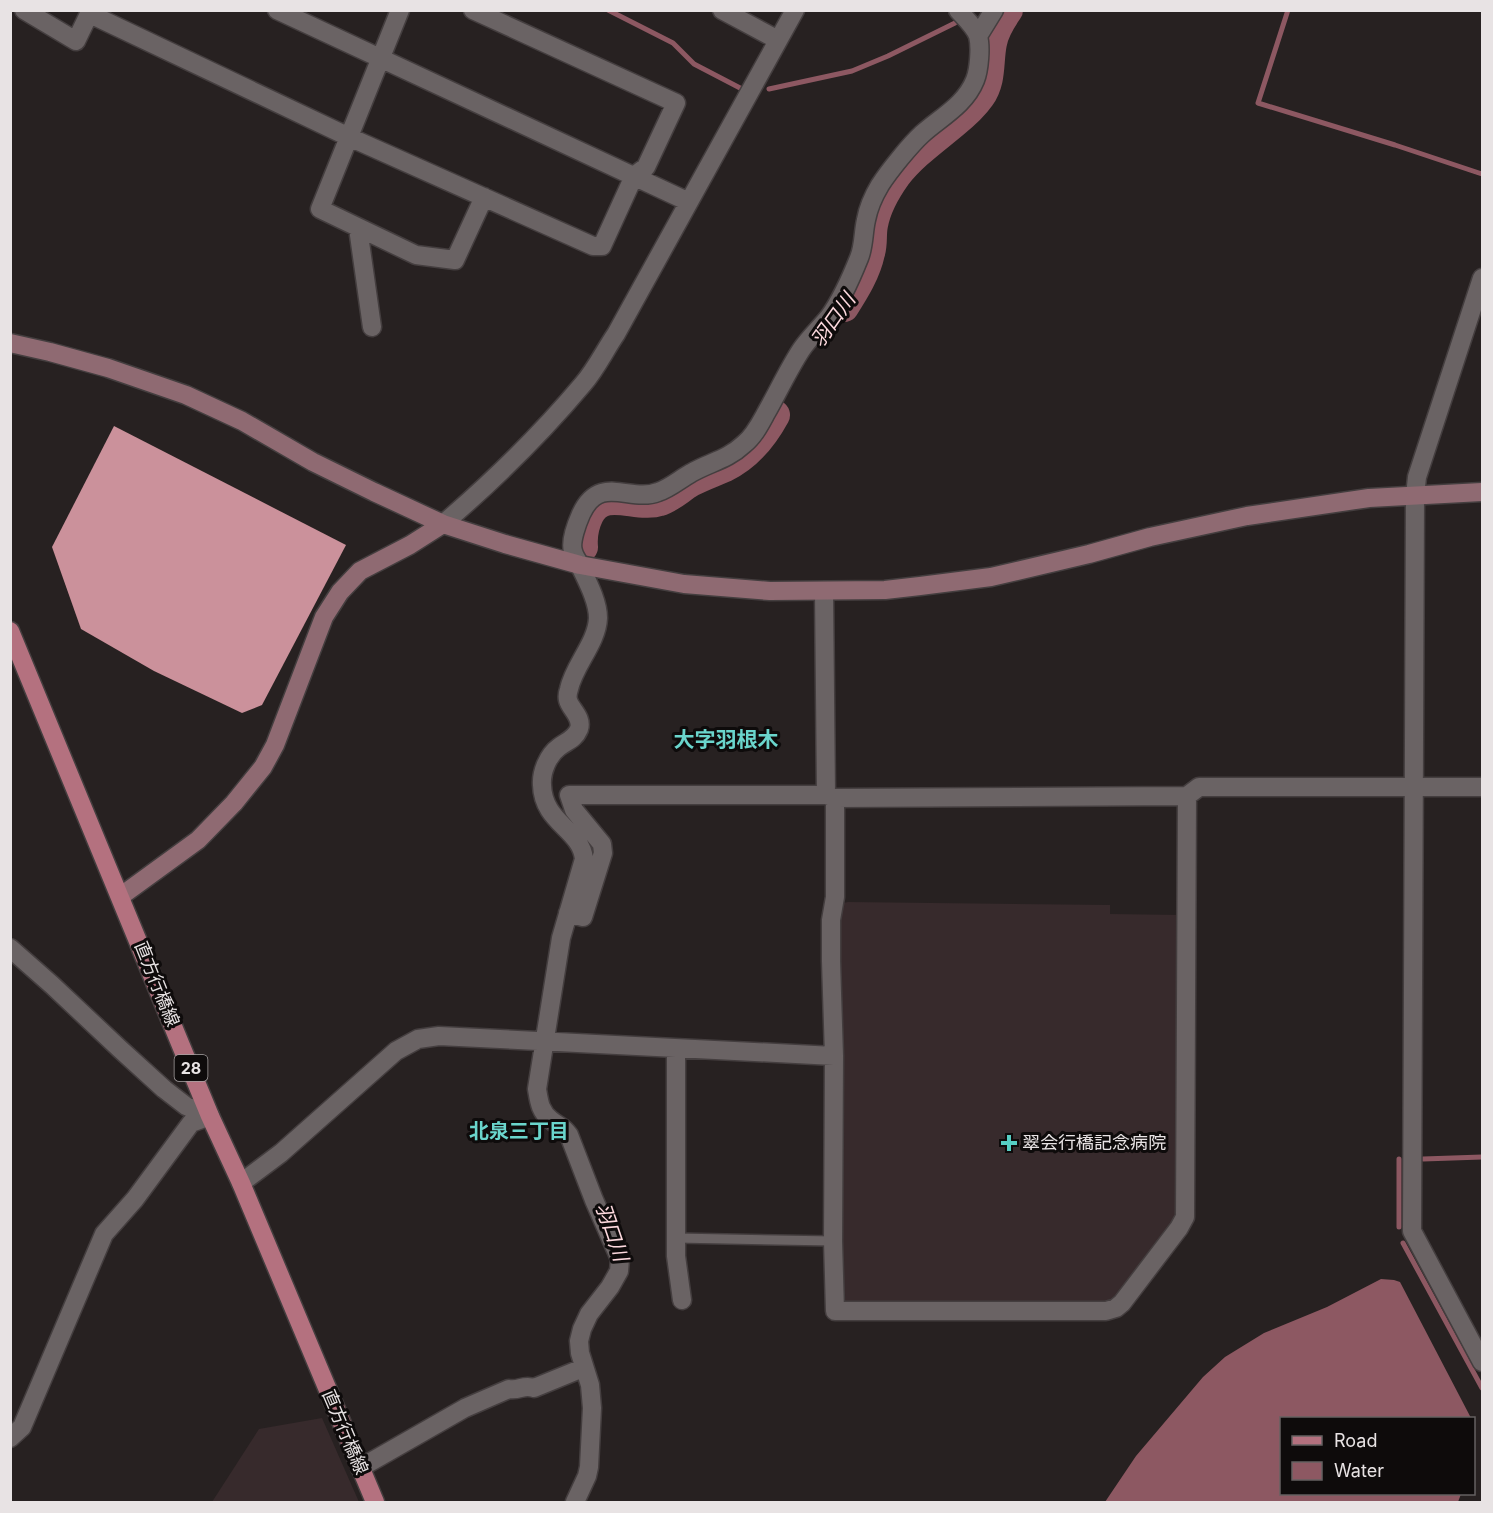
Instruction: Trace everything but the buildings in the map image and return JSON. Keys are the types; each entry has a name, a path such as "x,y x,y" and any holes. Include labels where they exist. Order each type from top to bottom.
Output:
{"main road":[{"name":"直方行橋線","path":"10,631 210,1116 241,1183 375,1503"}],"street":[{"path":"24,10 76,41 91,12 349,137 593,246 602,246 634,176 646,167 676,103 473,10"},
{"path":"277,10 689,201"},
{"path":"400,10 320,209 416,255 455,260 484,197"},
{"path":"722,10 778,40"},
{"path":"121,896 198,840 234,803 263,768 275,745 324,617 340,592 360,572 444,524 534,438 585,382 616,334 795,10"},
{"path":"575,1503 589,1467 592,1408 590,1385 580,1353 579,1341 589,1314 619,1271 620,1259 569,1135 563,1127 543,1112 537,1089 561,938 584,859 583,850 577,840 552,815 543,800 541,782 543,771 552,753 575,737 580,728 580,722 568,700 569,686 596,628 598,616 595,601 572,549 575,528 582,511 597,495 609,491 646,495 659,492 693,471 726,458 746,443 759,426 802,349 830,316 846,288 860,255 866,218 886,176 920,135 967,96 976,78 979,54 978,36 968,20 958,10"},
{"path":"978,36 994,10"},
{"path":"358,228 372,327"},
{"path":"1482,278 1417,477 1413,786 1413,1231 1482,1362"},
{"path":"10,343 108,368 186,395 242,421 334,472 444,524 580,565 684,584 770,591 885,590 991,577 1150,537 1247,516 1369,498 1482,492"},
{"path":"824,591 835,897 831,920 834,1056 834,1311 1106,1311 1122,1303 1179,1228 1185,1217 1187,795"},
{"path":"568,913 583,918 603,853 602,844 574,810 569,795 1187,795 1200,787 1482,787"},
{"path":"10,948 164,1089 186,1107 210,1116"},
{"path":"241,1183 281,1153 396,1051 418,1039 439,1036 834,1056"},
{"path":"676,1049 676,1256 682,1300"},
{"path":"10,1438 22,1427 105,1234 135,1199 191,1122 210,1116"},
{"path":"360,1468 465,1408 509,1389 514,1390 528,1385 534,1388 578,1370"}],"lane":[{"path":"676,1238 833,1242"}],"shaded area":[{"name":"翠会行橋記念病院","path":"848,902 1110,905 1110,914 1181,915 1179,1217 1114,1302 845,1306 839,1297 837,1039 840,906"},
{"path":"322,1418 359,1502 212,1502 259,1429"}],"water":[{"path":"1381,1279 1400,1282 1470,1417 1280,1417 1280,1495 1461,1495 1458,1502 1105,1502 1136,1456 1203,1377 1225,1357 1264,1333 1327,1307"}],"waterway":[{"path":"608,10 673,43 694,64 742,89"},
{"name":"羽口川","path":"844,307 866,267 871,250 874,219 885,193 909,161 965,114 980,97 988,77 993,39 1008,10"},
{"path":"1288,10 1258,103 1482,174"},
{"path":"769,89 852,71 955,23"},
{"name":"羽口川","path":"583,547 585,526 595,506 612,500 651,503 667,498 691,482 733,463 748,452 775,415"},
{"path":"1423,1159 1482,1157"},
{"path":"1399,1159 1399,1227"},
{"path":"1403,1243 1482,1388"}],"place":[{"name":"翠会行橋記念病院","path":"1009,1143"}],"district":[{"name":"大字羽根木","path":"726,740"},
{"name":"北泉三丁目","path":"519,1131"}]}
